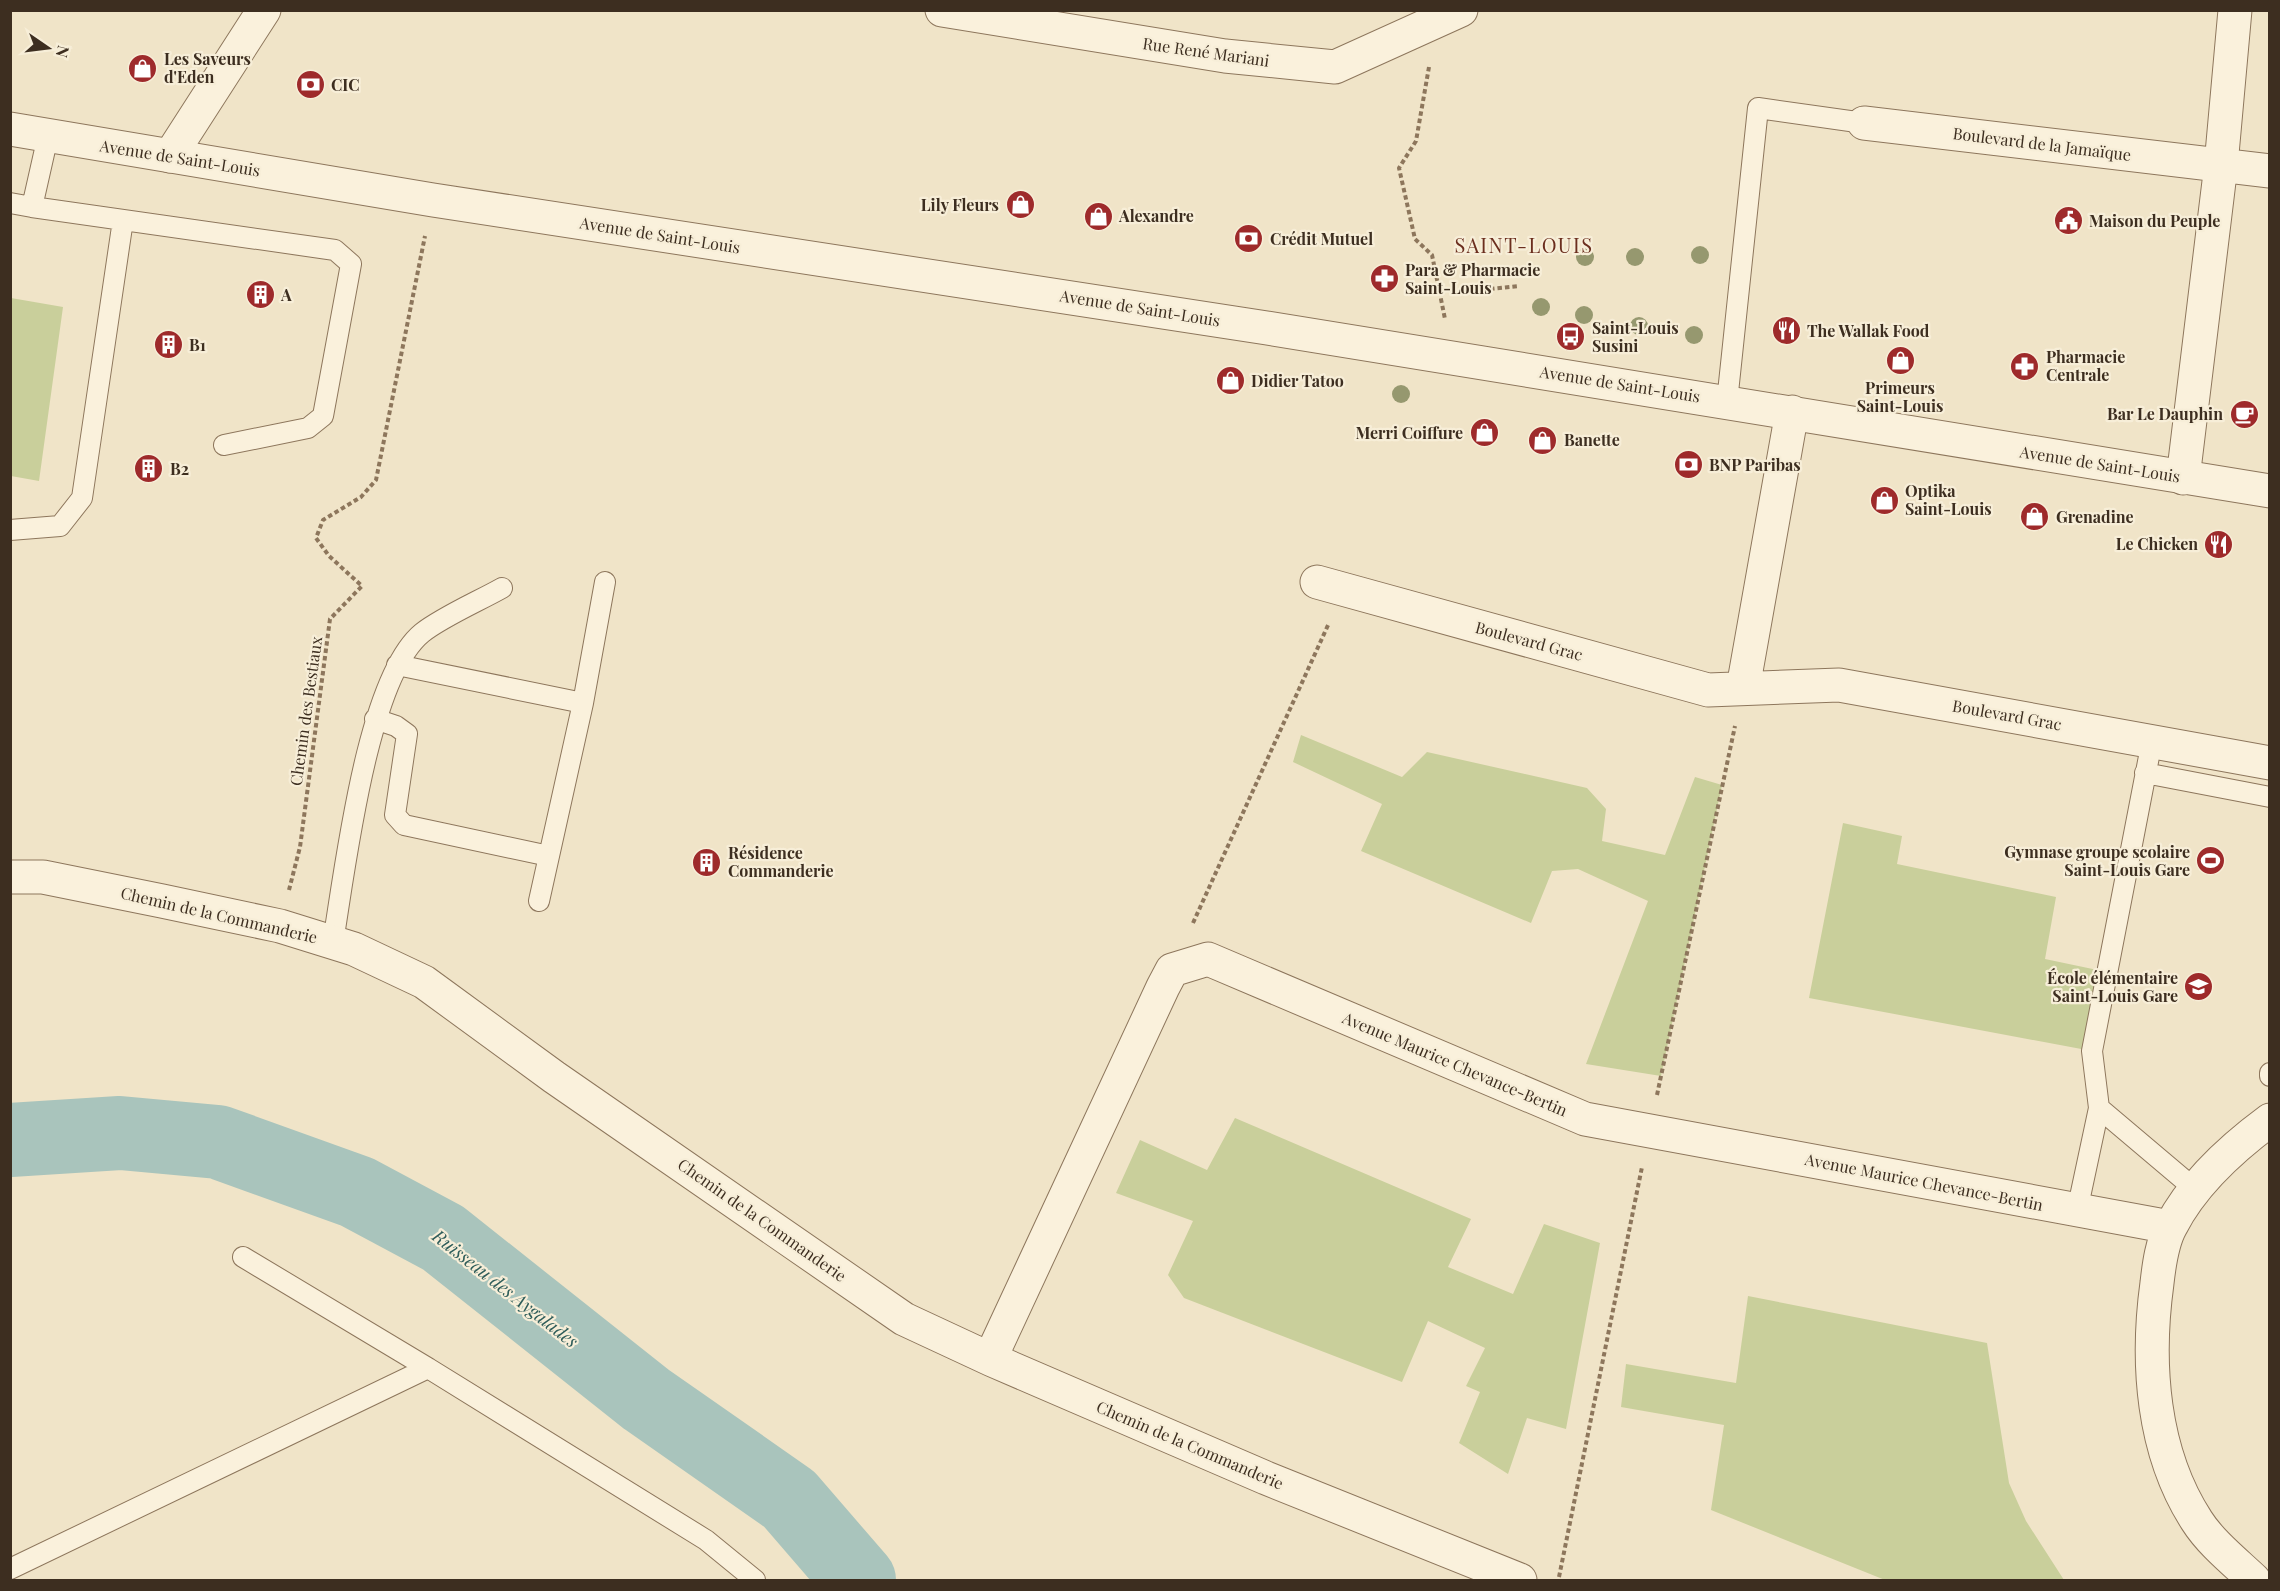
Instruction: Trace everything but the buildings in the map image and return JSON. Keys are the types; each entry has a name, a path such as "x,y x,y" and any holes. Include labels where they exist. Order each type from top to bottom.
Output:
{"street":[{"path":"170,156 264,10"},
{"name":"Rue René Mariani","path":"942,10 1225,56 1335,67 1450,16"},
{"path":"2183,478 2221,165 2235,10"},
{"name":"Boulevard de la Jamaïque","path":"1864,123 2270,171"},
{"name":"Avenue de Saint-Louis","path":"10,129 433,200 1289,331 2270,491"},
{"path":"1743,688 1791,412"},
{"name":"Boulevard Grac","path":"1330,586 1708,690 1839,685 2270,763"},
{"name":"Chemin de la Commanderie","path":"10,877 43,876 280,926 354,949 424,982 554,1077 904,1319 990,1359 1266,1478 1520,1581"},
{"name":"Avenue Maurice Chevance-Bertin","path":"1172,970 1208,959 1585,1119 2170,1227"},
{"path":"990,1359 1172,970"},
{"path":"2254,1581 2197,1522 2177,1483 2163,1441 2155,1401 2152,1322 2159,1267 2170,1227 2196,1190 2236,1144 2270,1120"}],"lane":[{"path":"1727,402 1758,108 1864,123"},
{"path":"32,207 48,136"},
{"path":"10,203 335,250 351,264 323,416 308,428 224,445"},
{"path":"10,530 60,526 82,498 123,220"},
{"path":"539,901 583,703 605,582"},
{"path":"333,942 375,719 396,665 422,633 502,588"},
{"path":"396,665 583,703"},
{"path":"375,719 396,726 407,734 395,815 398,821 404,825 549,856"},
{"path":"2077,1211 2099,1108 2092,1052 2152,741"},
{"path":"2145,773 2270,797"},
{"path":"2099,1108 2196,1190"},
{"path":"243,1257 706,1540 755,1581"},
{"path":"10,1569 428,1368"}],"path":[{"path":"1442,305 1432,255 1415,239 1399,168 1416,141 1450,16"},
{"name":"Chemin des Bestiaux","path":"280,926 300,847 330,619 362,586 329,556 316,538 323,520 361,497 375,480 433,200"},
{"path":"1490,289 1519,286"},
{"path":"1172,970 1330,586"},
{"path":"1558,1581 1649,1130 1743,688"}],"green space":[{"path":"11,298 63,307 39,481 11,476"},
{"path":"1301,735 1402,777 1427,752 1587,788 1606,809 1602,841 1665,855 1695,777 1722,785 1661,1076 1586,1064 1648,901 1578,869 1552,871 1531,923 1361,851 1382,804 1293,762"},
{"path":"1843,823 1902,836 1897,864 2056,897 2045,959 2107,972 2092,1051 1809,998"},
{"path":"1235,1118 1471,1219 1448,1267 1513,1294 1544,1224 1600,1243 1566,1429 1527,1418 1508,1474 1459,1443 1480,1392 1466,1386 1485,1348 1428,1321 1402,1382 1184,1298 1168,1275 1193,1221 1116,1193 1140,1140 1207,1170"},
{"path":"1748,1296 1987,1343 2009,1483 2026,1521 2064,1580 1885,1580 1711,1510 1724,1425 1621,1407 1626,1364 1736,1383"}],"waterway":[{"name":"Ruisseau des Aygalades","path":"10,1140 120,1133 218,1142 357,1192 443,1238 646,1399 789,1499 859,1580"}],"place":[{"name":"Les Saveurs d'Eden","path":"143,68"},
{"name":"CIC","path":"310,85"},
{"name":"Lily Fleurs","path":"1020,205"},
{"name":"Alexandre","path":"1098,216"},
{"name":"Maison du Peuple","path":"2068,221"},
{"name":"Crédit Mutuel","path":"1249,239"},
{"name":"Para & Pharmacie Saint-Louis","path":"1384,279"},
{"name":"A","path":"260,295"},
{"name":"The Wallak Food","path":"1786,331"},
{"name":"Saint-Louis Susini","path":"1571,337"},
{"name":"B1","path":"168,345"},
{"name":"Primeurs Saint-Louis","path":"1900,360"},
{"name":"Pharmacie Centrale","path":"2025,366"},
{"name":"Didier Tatoo","path":"1230,381"},
{"name":"Bar Le Dauphin","path":"2244,414"},
{"name":"Merri Coiffure","path":"1484,433"},
{"name":"Banette","path":"1543,440"},
{"name":"BNP Paribas","path":"1688,465"},
{"name":"B2","path":"149,469"},
{"name":"Optika Saint-Louis","path":"1884,500"},
{"name":"Grenadine","path":"2035,517"},
{"name":"Le Chicken","path":"2219,544"},
{"name":"Gymnase groupe scolaire Saint-Louis Gare","path":"2211,861"},
{"name":"Résidence Commanderie","path":"707,862"},
{"name":"École élémentaire Saint-Louis Gare","path":"2199,987"}],"district":[{"name":"SAINT-LOUIS","path":"1524,246"}]}
